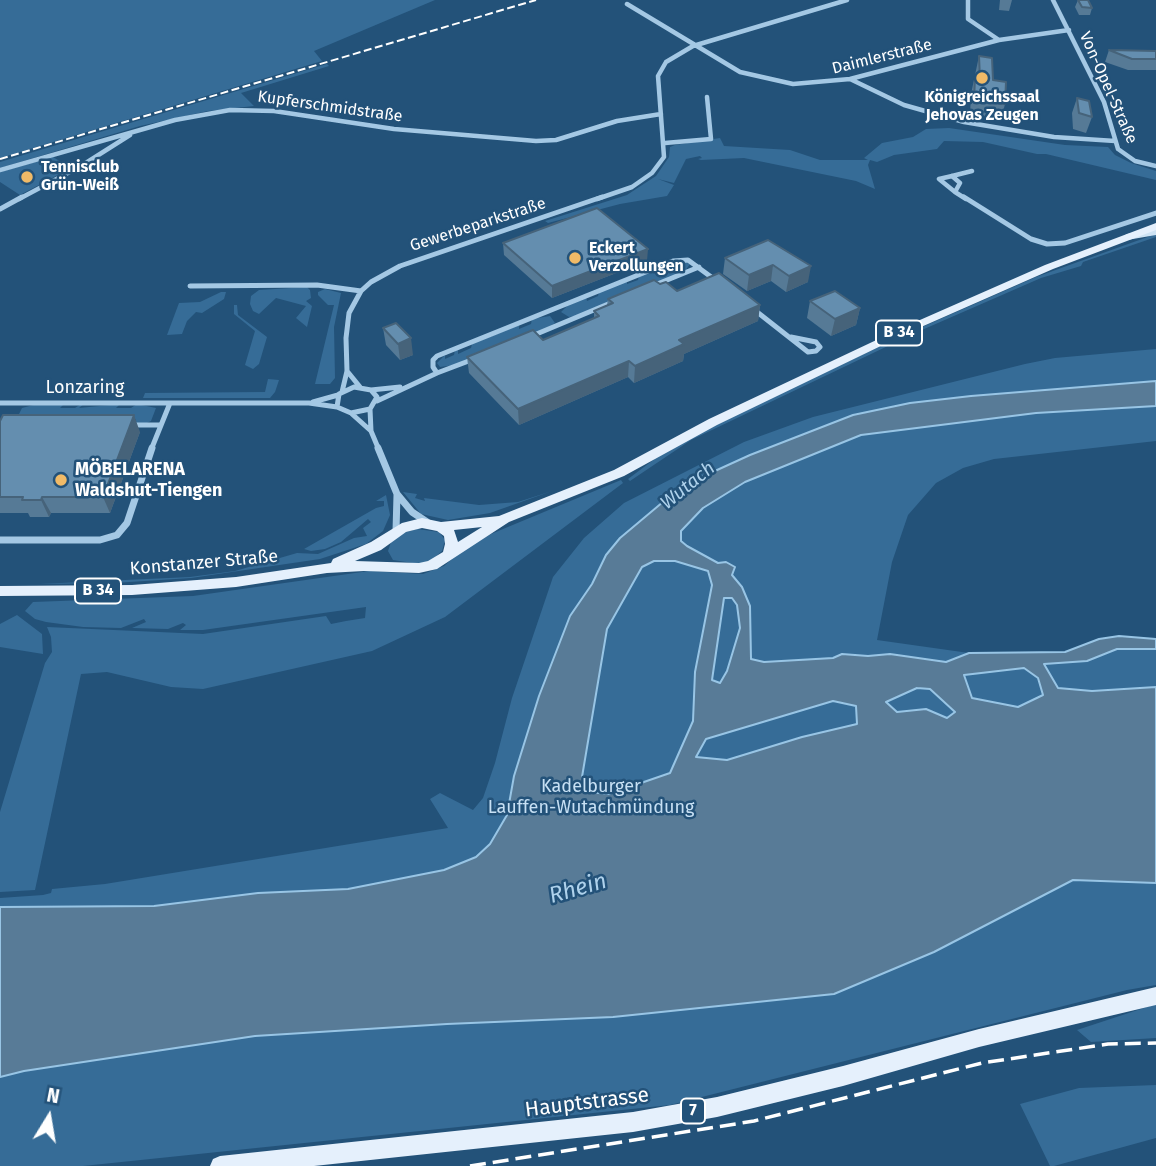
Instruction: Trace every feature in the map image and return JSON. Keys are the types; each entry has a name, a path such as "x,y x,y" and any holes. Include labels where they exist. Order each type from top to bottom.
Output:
{"main road":[{"name":"B 34","path":"449,553 504,519 619,473 722,417 908,328 1120,238 1156,226"},
{"path":"1120,238 1156,232"},
{"name":"B 34","path":"435,525 504,519"},
{"name":"Konstanzer Straße","path":"327,568 416,524 435,525"},
{"path":"435,525 453,539 449,553"},
{"path":"391,535 384,555 397,566"},
{"name":"Konstanzer Straße","path":"0,591 171,588 236,582 327,568 426,567 449,553"},
{"name":"Hauptstrasse","path":"220,1166 634,1122 717,1107 843,1076 979,1038 1156,996"}],"street":[{"path":"707,97 711,139 665,143 658,76 666,62 693,46 847,0"},
{"path":"968,0 968,19 999,40"},
{"name":"Von-Opel-Straße","path":"1054,0 1104,102 1118,149 1126,156 1156,166"},
{"name":"Daimlerstraße","path":"627,4 740,72 793,84 850,79 999,40 1069,30"},
{"path":"850,79 904,105 964,122 1054,137 1115,141"},
{"name":"Kupferschmidstraße","path":"0,170 136,130 208,113 246,108 394,129 536,141 556,140 617,121 661,114"},
{"path":"0,209 81,166 136,130"},
{"name":"Gewerbeparkstraße","path":"361,291 400,266 632,187 660,165 664,157 665,143"},
{"path":"972,172 938,180 1031,239 1047,244 1065,243 1156,213"},
{"path":"952,176 960,183 955,192"},
{"path":"437,373 433,360 437,356 666,263 688,260 726,288"},
{"path":"638,292 699,267"},
{"path":"190,286 317,285 361,291 353,303 346,323 347,372 337,407"},
{"path":"525,339 626,297"},
{"path":"744,302 791,337"},
{"path":"551,310 565,322"},
{"path":"435,525 412,512 397,494 371,431 370,409 376,401 404,387 487,354"},
{"path":"347,372 360,387"},
{"path":"309,403 360,387 371,390 404,387"},
{"path":"371,390 376,401"},
{"name":"Lonzaring","path":"0,403 309,403"},
{"path":"9,414 19,403"},
{"path":"0,540 100,540 117,536 127,523 159,425 170,403"},
{"path":"309,403 337,407 351,413 371,431"},
{"path":"351,413 370,409"},
{"path":"122,425 159,425"},
{"path":"391,535 397,494"}],"green space":[{"path":"0,0 435,0 314,51 322,61 0,158"},
{"path":"327,64 329,66 241,93 254,106 208,111 140,126 0,168 0,162"},
{"path":"949,128 1065,145 1108,147 1115,155 1131,163 1156,171 1156,180 983,142 944,141 937,149 894,155 877,162 870,160 868,165 875,189 856,181 744,158 701,160 698,159 702,158 700,156 686,159 674,183 658,179 674,185 667,196 620,204 548,223 545,221 627,195 656,176 669,157 670,147 675,145 720,138 724,146 790,150 820,160 868,160 864,158 882,143 913,137 926,129"},
{"name":"Tennisclub Grün-Weiß","path":"53,157 71,168 20,195 0,182 0,172"},
{"path":"1156,234 1156,237 1083,262 1081,266 1041,278 915,333 691,440 630,481 628,479 668,449 913,331 1036,277"},
{"path":"685,262 690,264 685,271 580,315 569,317 561,312 568,305 586,297 587,301 598,296 599,292 627,281 627,284 638,280 639,276 654,270 655,273 665,269 666,265"},
{"path":"307,287 311,298 306,301 312,306 307,327 296,318 306,306 276,298 259,314 253,311 250,304 251,296 259,290"},
{"path":"325,289 341,293 334,327 335,378 330,384 315,384 334,305 328,305 318,295 318,292"},
{"path":"226,292 224,299 202,313 196,312 187,321 182,334 167,335 179,303 200,302"},
{"path":"234,305 237,305 238,315 267,337 259,364 253,369 245,365 255,331 234,314"},
{"path":"550,316 555,323 547,328 455,365 440,367 437,363 445,355 445,359 454,355 455,350 458,349 458,354 471,348 472,344 519,325 519,329 531,324 532,319"},
{"name":"Kadelburger Lauffen-Wutachmündung","path":"1156,349 1156,441 994,459 963,468 936,483 908,515 892,562 877,640 969,653 946,662 890,654 842,654 833,658 764,662 750,659 750,606 742,587 732,575 732,570 708,572 712,585 695,672 693,721 680,752 702,746 706,739 833,701 850,705 906,689 967,683 964,675 981,672 1024,668 1037,677 1050,675 1043,664 1087,661 1117,649 1156,649 1156,759 295,954 32,907 0,907 0,898 43,895 51,893 52,889 105,884 448,828 430,799 440,793 473,810 483,798 512,698 553,577 584,538 624,503 744,442 813,417 1055,358"},
{"path":"268,379 279,380 270,398 143,398 145,393 265,392"},
{"path":"37,404 64,404 60,408 75,408 84,404 79,408 120,404 116,408 131,408 137,404 156,408 151,421 147,423 131,423 136,419 16,420 22,408"},
{"path":"621,480 623,483 445,617 372,651 203,689 171,687 107,672 81,674 35,890 0,892 0,812 45,663 52,652 47,627 203,634 326,616 331,624 365,618 366,607 203,630 180,630 186,625 183,623 168,629 132,628 146,622 144,619 121,628 46,622 35,619 25,611 33,602 193,596 369,571 423,574 444,566 461,551 491,534"},
{"path":"552,491 490,513 448,520 421,514 403,492 417,494 415,498 425,501 424,498 479,505 518,502"},
{"path":"386,495 390,515 383,531 366,544 320,559 191,578 39,584 190,577 235,571 297,553 318,554 354,538 367,536 363,528 371,522 368,519 341,542 325,549 304,549 384,506 384,501 376,501"},
{"path":"417,529 439,532 445,540 442,551 432,560 419,564 393,560 388,551 391,542 403,533"},
{"path":"724,597 732,598 737,605 740,628 727,671 720,683 712,680"},
{"path":"17,615 42,634 43,654 0,647 0,624"},
{"path":"1073,880 1156,883 1156,985 670,1105 83,1166 0,1166 0,1077 23,1071 255,1036 613,1017 834,994"},
{"path":"1156,1004 1156,1038 1091,1042 1077,1030"},
{"path":"1156,1085 1156,1138 1054,1166 1050,1166 1020,1104 1079,1088"}],"water":[{"path":"1156,381 1156,406 1036,413 861,435 745,482 703,508 681,531 681,541 718,563 726,562 735,567 732,575 742,587 750,606 751,659 764,662 833,658 842,654 890,654 946,662 969,653 1065,652 1099,639 1119,636 1156,639 1156,649 1117,649 1087,661 1044,664 1058,688 1092,691 1156,687 1156,883 1073,880 934,952 834,994 613,1017 255,1036 24,1071 0,1077 0,907 154,906 258,893 348,889 444,870 476,857 490,844 507,815 514,776 539,696 570,616 592,584 606,555 620,538 682,486 750,455 853,415 910,403","holes":["654,561 675,561 708,571 712,585 695,672 693,721 670,773 609,794 588,792 582,777 607,629 642,567","724,598 732,598 737,605 740,628 727,671 720,683 712,680","1024,668 1038,678 1043,695 1018,707 972,698 964,675","917,688 930,689 955,712 947,718 926,709 897,712 886,702","833,701 856,706 857,724 802,737 727,760 696,757 706,739"]}],"building":[{"path":"1078,0 1088,0 1092,8 1082,7"},
{"path":"1109,50 1156,51 1156,59 1132,59"},
{"path":"979,56 992,58 993,80 1006,82 1005,104 974,101 975,78 980,79"},
{"path":"1077,98 1089,101 1092,117 1079,113"},
{"name":"Eckert Verzollungen","path":"597,208 648,249 552,286 503,243"},
{"path":"768,240 811,266 789,276 773,265 749,275 725,258"},
{"path":"719,273 760,305 679,340 684,344 635,366 629,361 518,409 467,357 533,330 543,340 599,316 594,311 613,303 608,299 654,280 660,284 666,282 677,291"},
{"path":"835,291 860,308 835,319 810,301"},
{"path":"396,323 411,338 398,344 383,328"},
{"name":"MÖBELARENA Waldshut-Tiengen","path":"3,415 134,415 103,497 42,497 41,500 22,500 23,497 0,497 0,421"}],"railway":[{"path":"0,159 536,0"},
{"path":"470,1166 754,1121 982,1063 1108,1044 1156,1043"}],"place":[{"name":"Königreichssaal Jehovas Zeugen","path":"982,78"},
{"name":"Tennisclub Grün-Weiß","path":"27,177"},
{"name":"Eckert Verzollungen","path":"575,258"},
{"name":"MÖBELARENA Waldshut-Tiengen","path":"61,480"}],"water label":[{"name":"Wutach","path":"688,486"},
{"name":"Rhein","path":"578,889"}]}
